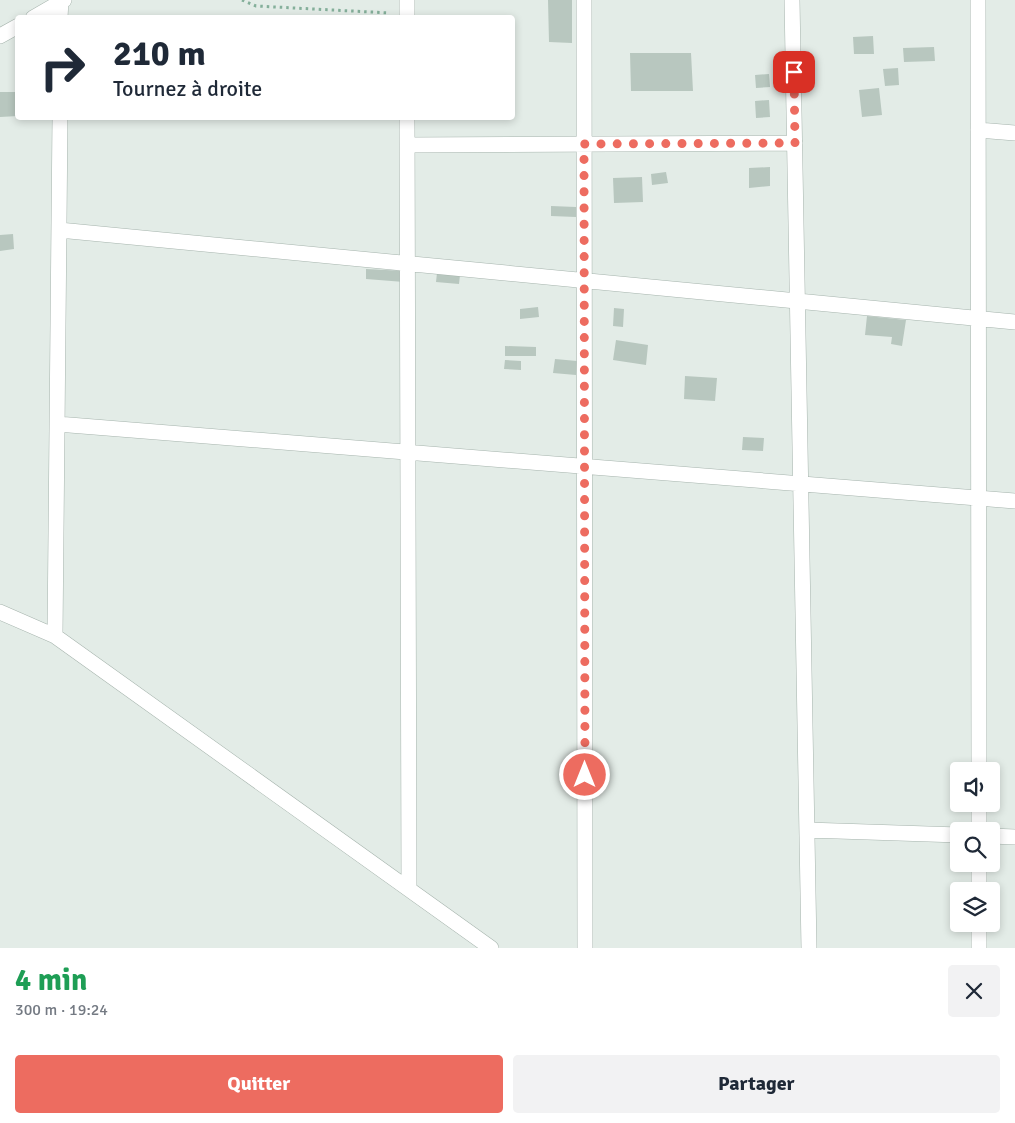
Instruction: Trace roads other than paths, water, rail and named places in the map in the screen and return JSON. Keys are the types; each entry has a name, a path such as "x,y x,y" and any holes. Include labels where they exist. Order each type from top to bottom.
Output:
{"street":[{"path":"584,0 586,948"},
{"path":"792,0 809,948"},
{"path":"978,0 979,762"},
{"path":"38,15 62,1"},
{"path":"60,15 62,1"},
{"path":"0,36 15,28"},
{"path":"55,636 60,120"},
{"path":"407,120 408,889"},
{"path":"978,130 1015,133"},
{"path":"407,145 795,143"},
{"path":"58,230 1015,322"},
{"path":"57,424 1015,501"},
{"path":"0,612 55,636 491,948"},
{"path":"807,830 950,835"},
{"path":"1000,836 1015,837"},
{"path":"979,932 979,948"}]}
